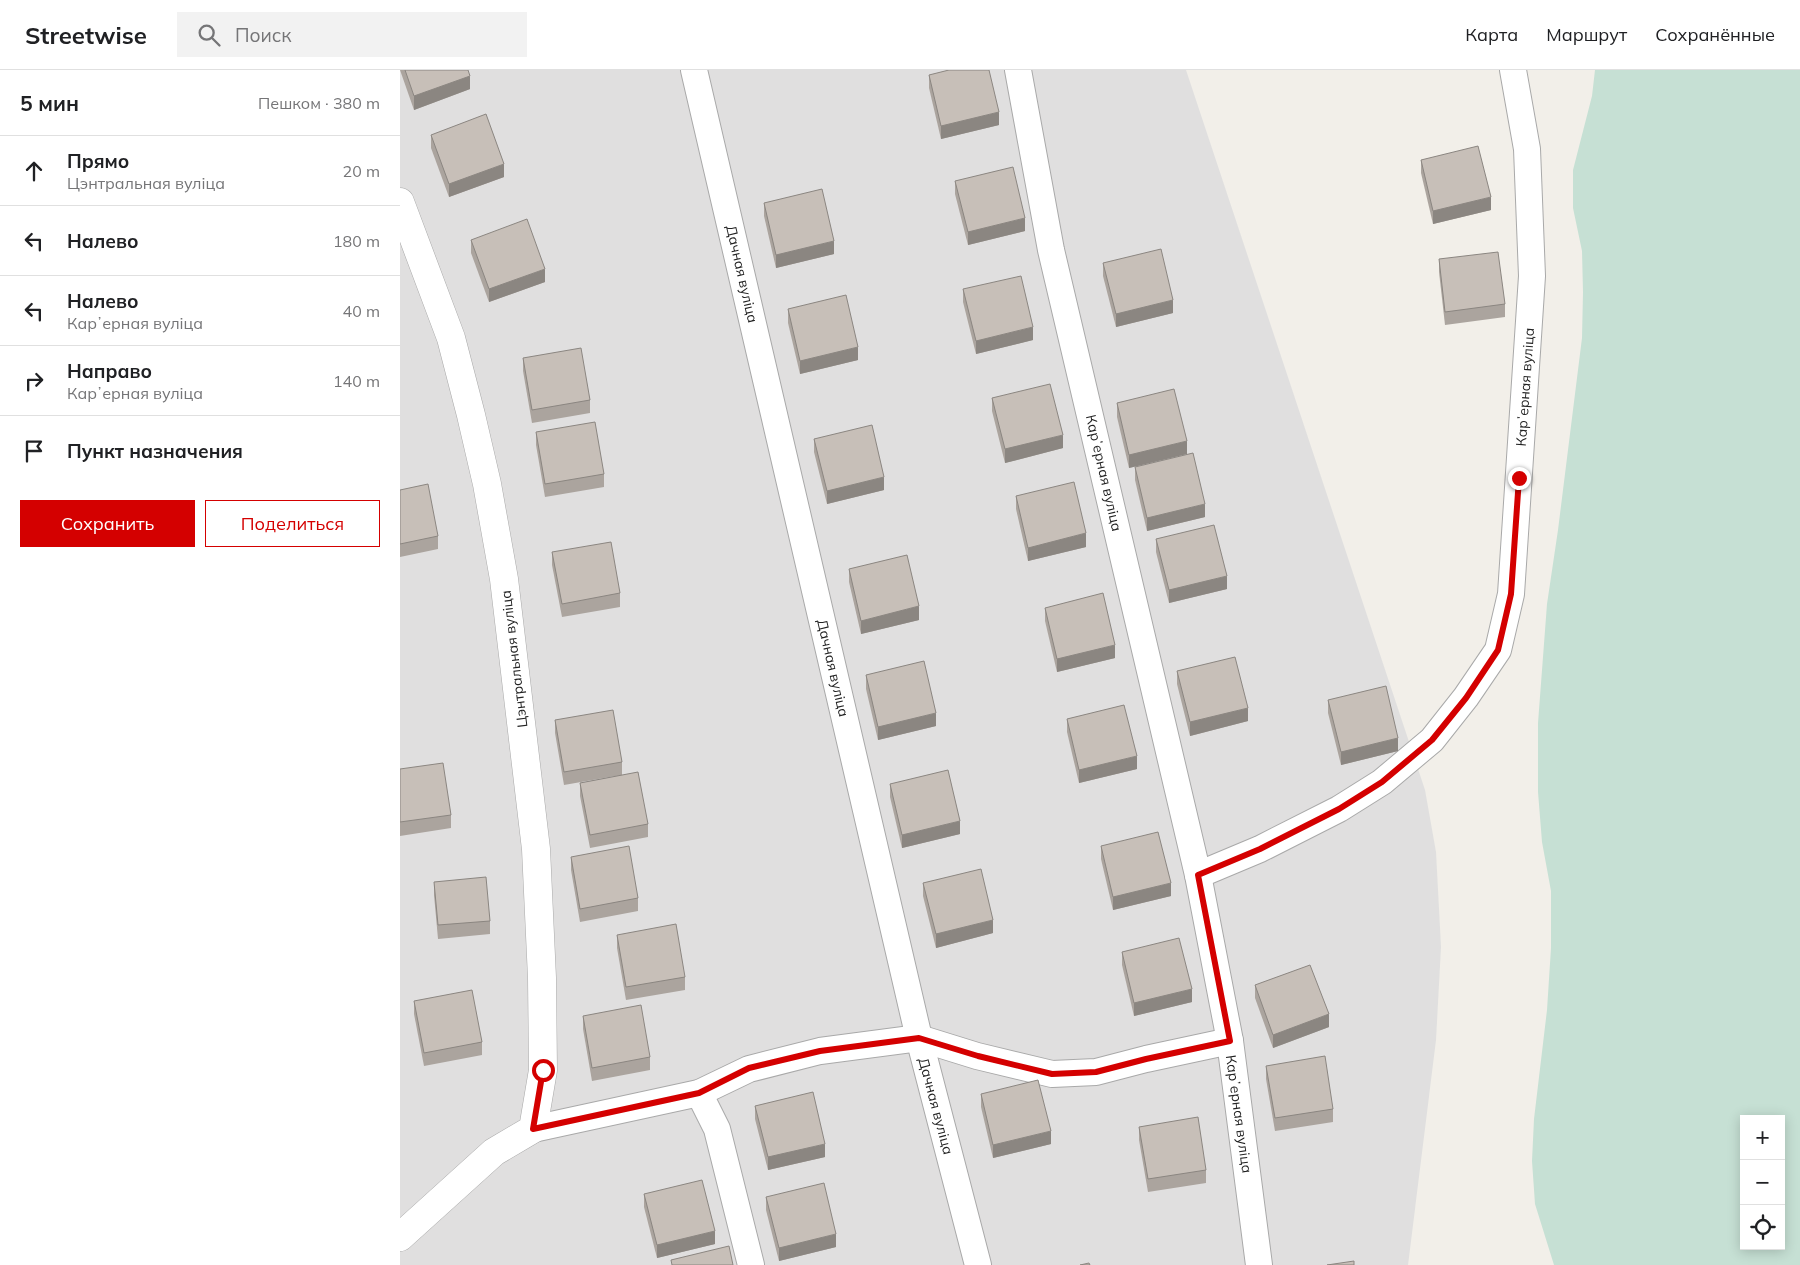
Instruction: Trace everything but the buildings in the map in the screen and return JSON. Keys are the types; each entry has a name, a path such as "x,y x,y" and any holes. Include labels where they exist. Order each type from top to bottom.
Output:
{"street":[{"name":"Дачная вуліца","path":"694,70 919,1038 978,1265"},
{"name":"Карʼерная вуліца","path":"1018,70 1051,250 1198,875 1230,1041 1259,1265"},
{"name":"Карʼерная вуліца","path":"1198,875 1260,849 1339,809 1382,782 1432,740 1466,698 1498,650 1511,594 1532,276 1527,149 1513,70"},
{"name":"Цэнтральная вуліца","path":"400,202 451,338 485,475 504,579 536,849 542,978 543,1070 533,1129"},
{"path":"400,1237 494,1152 533,1129 699,1093 749,1068 820,1051 919,1038 978,1056 1052,1074 1096,1072 1230,1041"},
{"path":"699,1093 717,1129 751,1265"}],"shaded area":[{"path":"400,70 1186,70 1425,790 1436,852 1441,947 1436,1040 1408,1265 400,1265"}],"green space":[{"path":"1595,70 1800,70 1800,1265 1554,1265 1535,1204 1532,1161 1534,1119 1547,1010 1551,948 1551,891 1542,842 1538,792 1538,723 1547,604 1582,338 1582,251 1573,208 1573,170 1592,96"}],"route":[{"path":"543,1070 533,1129 699,1093 749,1068 820,1051 919,1038 978,1056 1052,1074 1096,1072 1230,1041 1198,875 1260,849 1339,809 1382,782 1432,740 1466,698 1498,650 1511,594 1519,478"}]}
